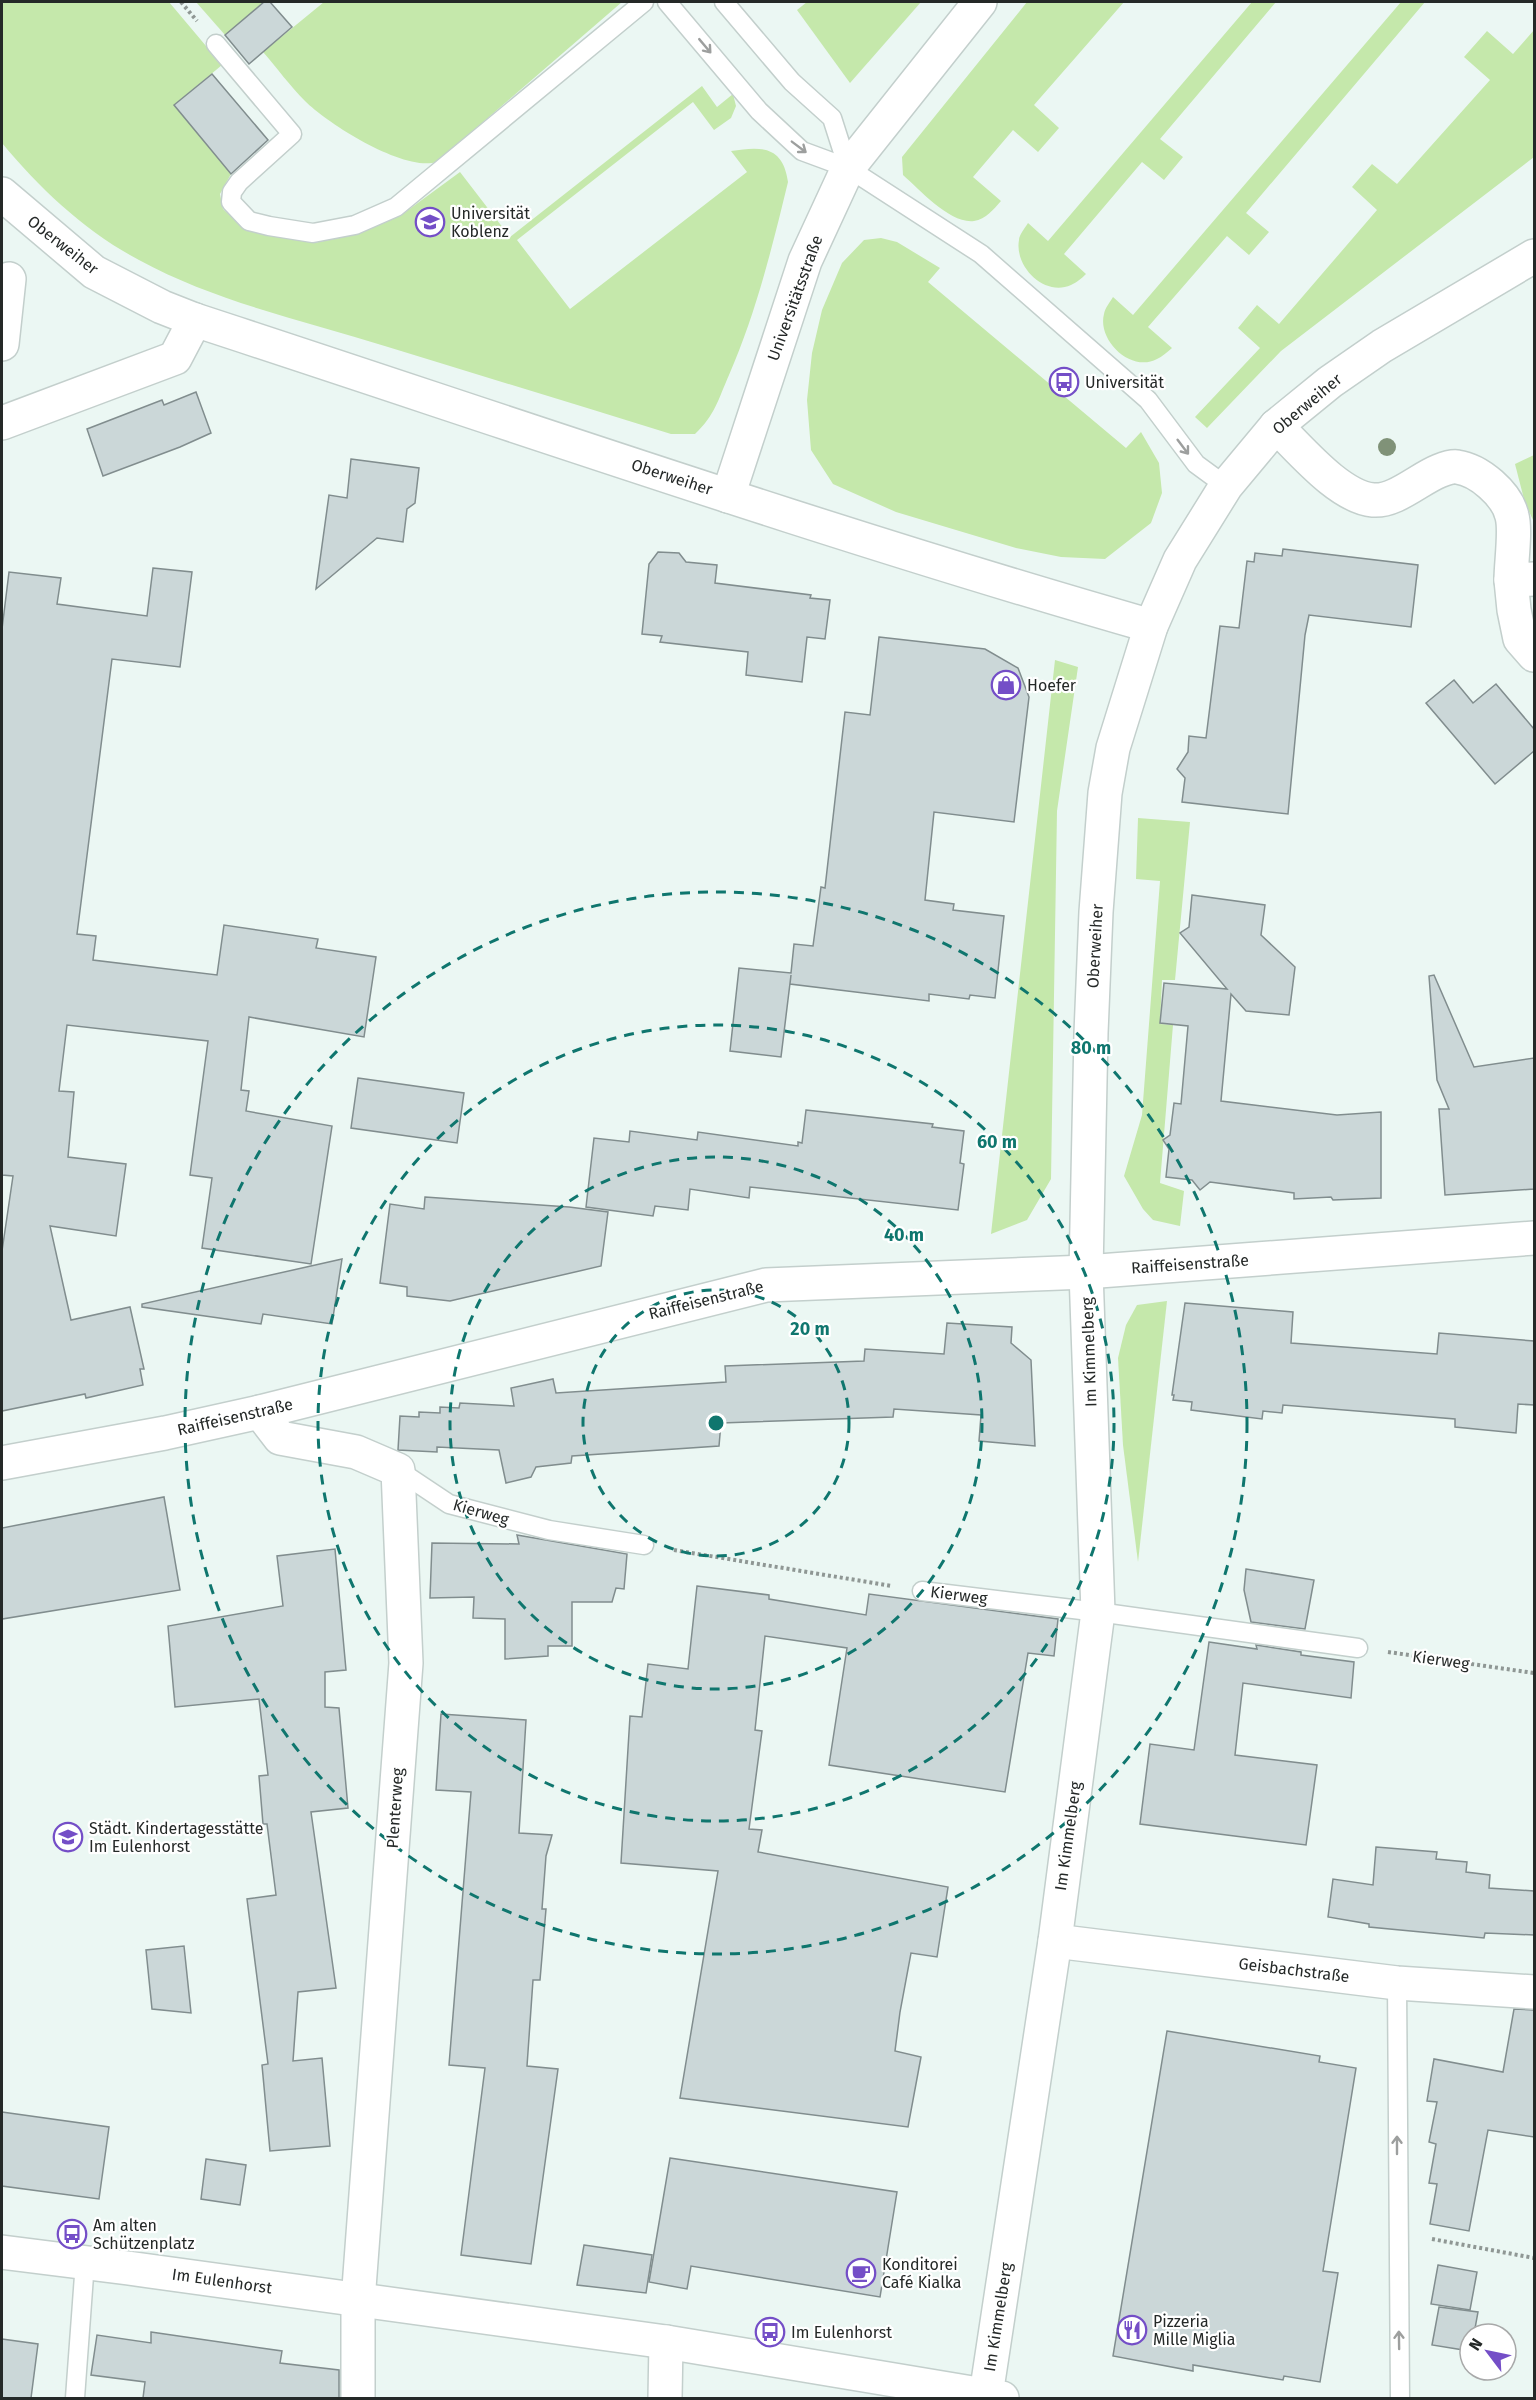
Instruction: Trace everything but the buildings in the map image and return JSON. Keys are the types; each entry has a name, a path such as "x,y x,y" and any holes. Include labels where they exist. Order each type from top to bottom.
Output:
{"street":[{"name":"Universitätsstraße","path":"728,496 805,261 848,168 980,2"},
{"name":"Oberweiher","path":"2,194 94,272 162,307 195,320 989,580 1151,627"},
{"name":"Oberweiher","path":"1505,271 1534,246"},
{"name":"Oberweiher","path":"1086,1272 1096,912 1106,793 1113,748 1151,627 1180,560 1226,486 1276,426 1330,382 1382,346 1505,271 1534,256"},
{"path":"2,344 9,279"},
{"path":"2,423 175,358 195,320"},
{"path":"1276,426 1326,474 1353,495 1374,500 1390,497 1439,471 1455,466 1478,475 1505,501 1512,516 1523,579 1514,610 1520,639 1534,655"},
{"name":"Raiffeisenstraße","path":"2,1464 165,1433 260,1412 766,1285 1086,1272 1534,1238"},
{"name":"Im Kimmelberg","path":"994,2397 1098,1612 1086,1272"},
{"path":"260,1412 280,1438 356,1452 398,1470"},
{"name":"Plenterweg","path":"358,2301 406,1663 398,1470"},
{"name":"Geisbachstraße","path":"1054,1941 1397,1983 1534,1992"},
{"name":"Im Eulenhorst","path":"2,2252 666,2342 994,2397"},
{"path":"358,2301 358,2398"},
{"path":"665,2398 666,2342"}],"lane":[{"path":"216,44 291,135 239,182 232,192 231,202 249,220 269,226 313,233 355,225 396,207 644,2"},
{"path":"667,2 759,111 802,151 848,168 981,254 1148,400 1196,464 1226,486"},
{"path":"724,2 792,82 832,118 848,168"},
{"name":"Kierweg","path":"398,1470 449,1504 549,1530 644,1545"},
{"name":"Kierweg","path":"922,1590 1358,1648"},
{"path":"1397,1983 1397,2233 1400,2398"},
{"path":"75,2398 85,2262"}],"path":[{"name":"Kierweg","path":"644,1545 922,1590"},
{"name":"Kierweg","path":"1358,1648 1534,1673"},
{"path":"1397,2233 1534,2258"}],"green space":[{"path":"2,2 169,2 222,65 174,105 231,174 220,194 223,209 243,227 314,243 358,234 400,216 460,172 510,237 702,86 717,107 733,94 736,106 731,118 714,130 693,102 517,240 570,309 747,172 731,151 761,149 776,155 785,170 788,182 782,207 763,280 739,352 712,414 695,434 671,434 261,310 168,275 119,249 82,223 48,193 2,143"},
{"path":"196,2 264,2 225,35"},
{"path":"324,2 622,2 437,162 423,163 387,153 367,144 331,122 305,101 263,52"},
{"path":"807,2 921,2 850,83 797,10"},
{"path":"1027,2 1124,2 1034,105 1059,128 1038,152 1013,130 973,177 1001,201 982,218 965,221 945,212 903,175 902,157"},
{"path":"1252,2 1276,2 1160,139 1183,157 1164,180 1142,162 1064,254 1086,274 1081,279 1061,288 1051,287 1033,277 1021,260 1019,250 1020,236 1028,223 1048,241"},
{"path":"1401,2 1425,2 1246,213 1269,232 1249,255 1227,236 1148,327 1172,348 1157,359 1147,362 1137,362 1118,352 1106,334 1103,324 1106,307 1113,297 1133,315"},
{"path":"1534,30 1534,157 1281,351 1207,428 1195,417 1260,348 1238,328 1257,305 1279,324 1377,210 1352,187 1372,164 1397,184 1490,80 1464,57 1487,31 1513,54"},
{"path":"881,238 897,242 940,268 928,282 1126,448 1141,432 1159,463 1162,493 1151,523 1105,559 1061,557 1016,548 896,512 833,484 811,450 807,400 812,353 822,310 842,263 864,240"},
{"path":"1534,455 1534,522 1525,503 1515,464"},
{"path":"1055,660 1078,667 1057,811 1051,1179 1027,1220 991,1234"},
{"path":"1138,818 1190,822 1175,980 1162,980 1160,1024 1173,1025 1160,1183 1184,1191 1180,1226 1153,1220 1143,1209 1124,1176 1142,1115 1160,881 1136,879"},
{"path":"1167,1301 1138,1562 1123,1445 1118,1358 1126,1325 1137,1305"}],"place":[{"name":"Universität Koblenz","path":"430,222"},
{"name":"Universität","path":"1064,382"},
{"name":"Hoefer","path":"1006,685"},
{"name":"Städt. Kindertagesstätte Im Eulenhorst","path":"68,1837"},
{"name":"Am alten Schützenplatz","path":"72,2234"},
{"name":"Konditorei Café Kialka","path":"861,2273"},
{"name":"Pizzeria Mille Miglia","path":"1132,2330"},
{"name":"Im Eulenhorst","path":"770,2332"}]}
